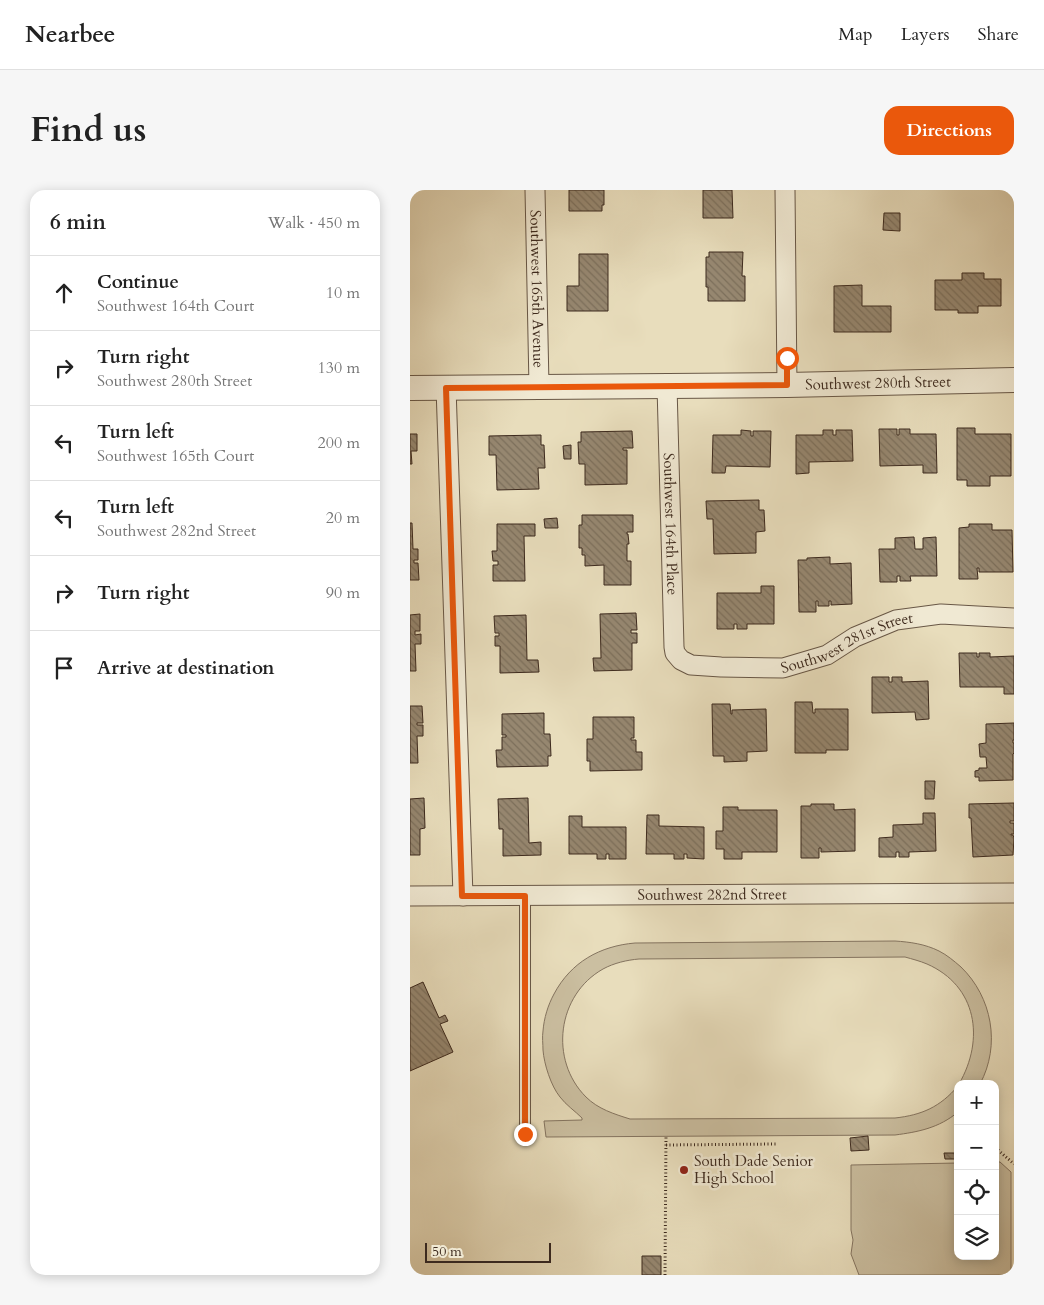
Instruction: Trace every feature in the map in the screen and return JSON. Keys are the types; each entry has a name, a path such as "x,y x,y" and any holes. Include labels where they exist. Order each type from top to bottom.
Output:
{"street":[{"name":"Southwest 165th Avenue","path":"535,190 539,386"},
{"path":"785,190 787,385"},
{"name":"Southwest 280th Street","path":"410,388 787,385 1014,380"},
{"name":"Southwest 164th Place","path":"667,386 674,647 675,653 681,660"},
{"path":"446,388 462,896"},
{"name":"Southwest 281st Street","path":"681,660 691,665 782,668 827,655 855,637 896,620 941,614 1014,618"},
{"name":"Southwest 282nd Street","path":"410,896 1014,893"}],"lane":[{"path":"525,896 525,1134"}],"path":[{"path":"665,1275 666,1136"},
{"path":"666,1145 776,1144"},
{"path":"999,1151 1014,1164"}],"shaded area":[{"path":"895,941 923,945 942,953 961,967 980,992 990,1022 990,1053 986,1069 982,1080 961,1080 972,1049 972,1015 966,1000 957,986 944,974 919,961 905,957 639,959 625,961 603,969 588,980 576,995 568,1011 563,1029 563,1047 567,1065 574,1082 586,1097 606,1111 630,1119 895,1118 914,1115 930,1109 954,1090 954,1115 936,1126 895,1135 546,1137 544,1121 582,1120 562,1100 548,1075 545,1062 543,1050 544,1021 554,994 569,973 588,958 610,948 635,943"},
{"path":"1000,1162 1011,1172 1011,1275 859,1275 851,1254 853,1240 851,1230 851,1165 954,1163 954,1260 999,1260"}],"building":[{"path":"569,190 604,190 602,211 569,211"},
{"path":"703,190 732,190 733,218 703,218"},
{"path":"884,213 900,213 900,231 883,230"},
{"path":"709,252 743,252 742,276 745,276 745,301 708,301 706,257 709,257"},
{"path":"579,254 608,254 608,311 567,311 567,286 579,286"},
{"path":"962,273 984,273 984,279 1001,279 1001,306 978,306 978,313 958,313 958,310 935,310 935,280 962,280"},
{"path":"862,285 862,306 891,306 891,332 834,332 834,286"},
{"path":"957,428 975,428 975,434 1011,434 1011,476 990,476 990,486 967,486 967,480 957,480"},
{"path":"879,429 897,429 897,435 899,435 899,429 910,429 910,434 936,434 937,473 923,473 923,465 880,466"},
{"path":"741,430 751,431 751,436 753,436 753,431 771,431 770,467 726,466 725,473 712,473 713,435 741,435"},
{"path":"823,430 833,430 833,435 836,435 836,430 852,430 853,461 809,462 809,473 796,474 796,435 823,435"},
{"path":"632,431 633,448 623,448 623,450 627,450 627,484 585,485 585,464 579,464 578,442 581,442 581,432"},
{"path":"410,434 417,434 417,451 411,451 412,464 410,464"},
{"path":"541,435 541,445 544,445 545,468 538,468 539,489 497,490 496,455 489,455 489,436"},
{"path":"571,445 571,459 564,459 563,446"},
{"path":"759,500 759,510 764,510 765,531 756,532 756,553 714,554 713,519 707,519 706,501"},
{"path":"582,515 633,515 633,532 627,532 629,544 627,544 627,561 631,561 631,585 604,585 604,565 585,566 585,555 582,555 582,548 579,548 579,525 582,525"},
{"path":"557,518 558,528 545,528 544,519"},
{"path":"410,523 412,523 413,549 418,549 418,560 414,560 414,563 418,563 419,580 410,580"},
{"path":"497,524 535,524 535,536 524,536 525,581 493,581 493,565 498,565 498,561 493,561 492,551 497,551"},
{"path":"969,524 992,524 992,530 1012,530 1013,572 979,572 979,568 977,568 978,579 959,579 959,528 969,527"},
{"path":"914,537 915,549 923,549 923,538 936,537 937,576 910,576 911,581 900,581 900,576 897,576 897,582 880,582 879,549 895,549 895,538"},
{"path":"830,557 830,564 851,563 852,604 831,605 831,601 829,601 829,606 818,606 818,601 816,601 816,612 799,612 798,560"},
{"path":"761,586 774,586 774,624 747,624 747,629 737,629 737,624 734,624 734,629 717,629 717,593 761,593"},
{"path":"636,613 637,630 631,630 631,633 637,633 637,643 632,643 632,670 594,671 593,658 601,658 600,614"},
{"path":"420,614 420,631 415,631 415,635 421,634 421,644 415,644 416,671 410,671 410,615"},
{"path":"526,615 527,660 538,660 539,672 500,673 500,646 495,646 495,636 499,636 499,633 495,633 494,616"},
{"path":"959,653 977,653 977,657 979,657 979,653 990,653 990,657 1014,656 1014,694 1004,694 1004,687 960,687"},
{"path":"872,677 889,677 889,682 892,682 892,677 902,677 902,682 928,681 929,719 916,720 915,712 872,713"},
{"path":"795,702 812,702 813,713 815,713 815,709 848,709 848,750 826,750 826,753 795,753"},
{"path":"712,704 730,704 731,714 732,710 766,709 767,751 747,752 747,761 724,762 724,756 713,756"},
{"path":"410,706 422,706 423,723 417,723 417,725 423,725 423,736 417,736 418,763 410,763"},
{"path":"544,713 544,734 550,734 551,756 548,756 548,766 497,767 496,750 502,750 502,737 506,737 506,735 502,735 502,714"},
{"path":"593,717 634,717 634,738 631,738 631,740 636,740 636,752 642,752 642,770 590,771 590,761 587,761 587,739 593,739"},
{"path":"1014,723 1013,780 979,781 979,777 975,777 975,771 979,770 979,768 987,768 986,757 980,757 979,744 986,743 986,724"},
{"path":"925,781 935,781 934,799 925,799"},
{"path":"424,798 425,828 420,829 420,855 410,855 410,799"},
{"path":"528,798 529,843 541,842 541,855 503,856 503,829 499,829 498,799"},
{"path":"1014,803 1014,821 1010,821 1010,823 1014,823 1014,834 1011,834 1014,838 1013,855 973,857 969,804"},
{"path":"811,804 834,804 834,810 855,809 855,851 821,852 821,848 819,848 819,858 801,858 801,806 811,806"},
{"path":"723,807 738,807 738,810 777,810 777,852 742,852 742,859 724,859 724,849 716,849 716,831 723,831"},
{"path":"923,813 935,813 936,851 909,852 909,857 899,857 899,852 896,852 896,857 879,857 879,838 893,837 893,825 923,824"},
{"path":"647,815 659,815 659,826 704,827 704,859 687,858 687,854 684,854 684,859 674,859 674,854 646,854"},
{"path":"569,816 582,816 582,827 626,827 626,859 609,859 609,854 606,854 606,859 597,859 597,854 569,854"},
{"path":"423,982 439,1018 445,1015 448,1021 440,1024 453,1052 410,1071 410,988"},
{"path":"868,1136 869,1150 851,1151 850,1138"},
{"path":"944,1153 954,1153 954,1159 945,1159"},
{"path":"642,1256 661,1256 661,1275 642,1275"}],"place":[{"name":"South Dade Senior High School","path":"684,1170"}],"route":[{"path":"525,1134 525,896 462,896 446,388 787,385 787,358"}]}
